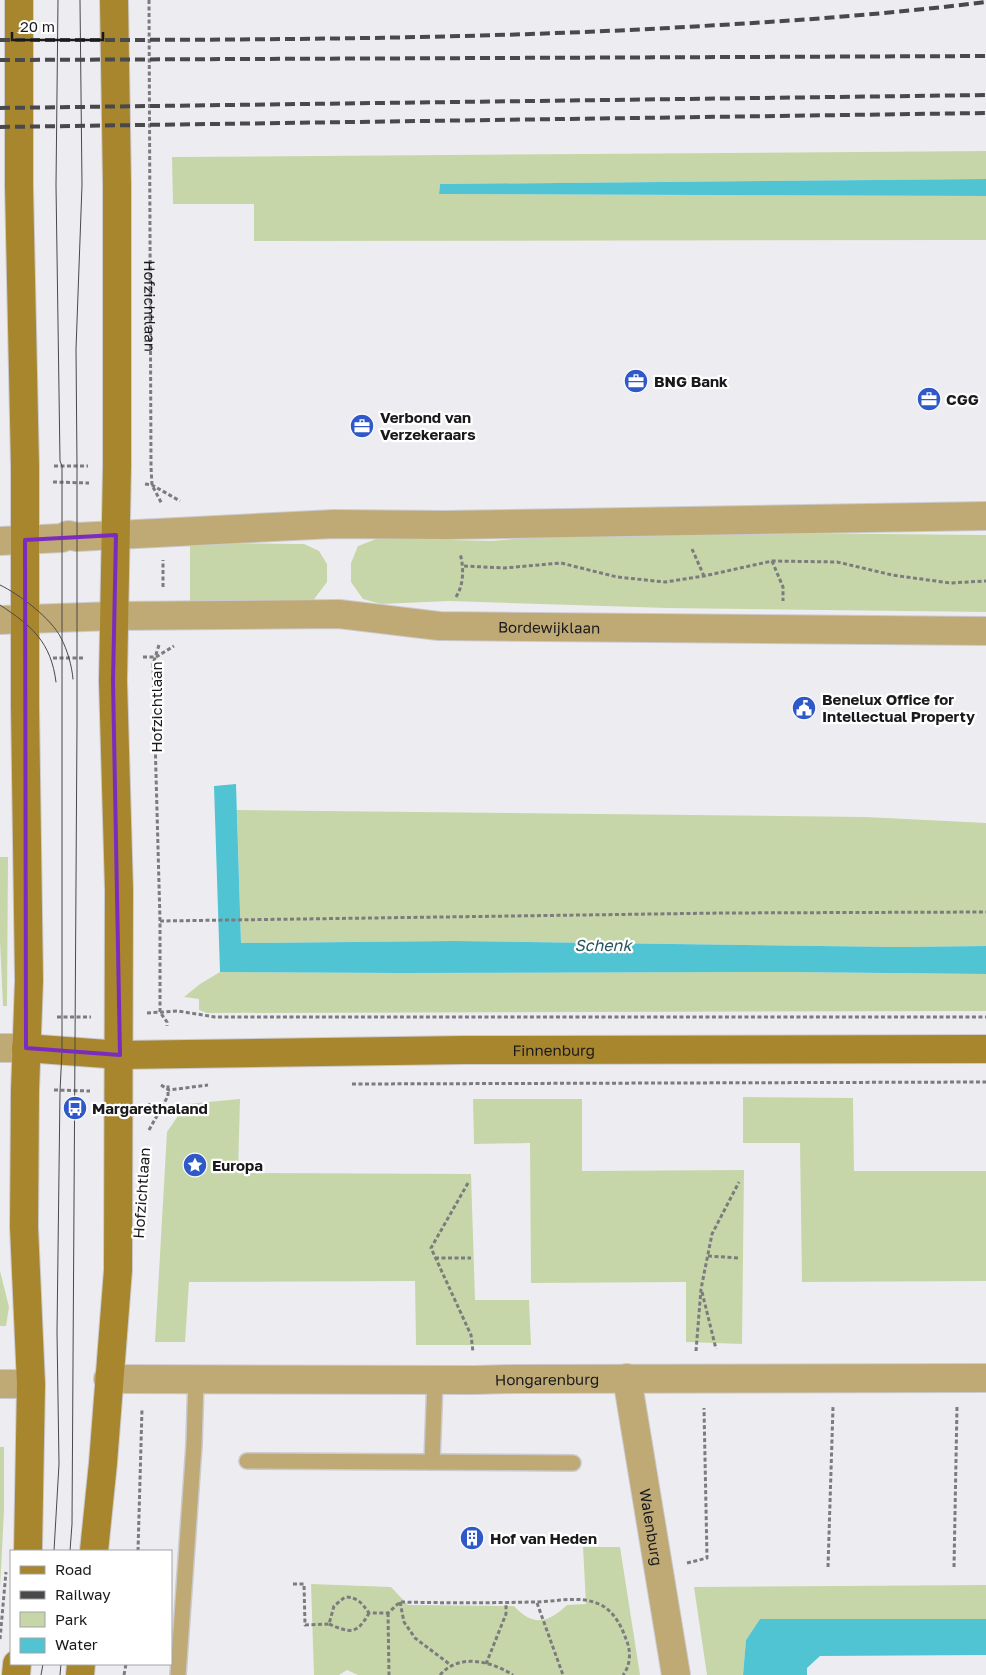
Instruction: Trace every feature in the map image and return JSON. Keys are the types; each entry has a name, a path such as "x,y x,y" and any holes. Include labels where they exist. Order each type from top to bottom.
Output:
{"main road":[{"path":"19,0 19,186 26,466 13,540 13,619 29,980 28,1013 13,1048 25,1091 24,1227 31,1384 28,1550"},
{"name":"Hofzichtlaan","path":"94,1550 118,1270 119,890 113,681 116,535 117,185 114,0"},
{"path":"13,1048 120,1055"},
{"name":"Finnenburg","path":"120,1055 464,1050 986,1049"}],"street":[{"path":"13,540 62,538 68,535 77,537 334,524 445,525 986,516"},
{"name":"Bordewijklaan","path":"114,616 339,614 439,626 986,631"},
{"path":"13,619 114,616"},
{"name":"Hongarenburg","path":"108,1378 435,1380 986,1378"},
{"name":"Walenburg","path":"627,1378 676,1675"},
{"path":"0,1384 31,1384"}],"lane":[{"path":"178,1675 194,1445 196,1378"},
{"path":"432,1462 435,1380"},
{"path":"247,1461 574,1464"}],"path":[{"name":"Hofzichtlaan","path":"148,1131 161,1111 169,1090 166,1054 167,1022 160,1012 160,922 153,664 163,631 164,532 163,507 152,485 151,467 149,0"},
{"path":"26,466 151,467"},
{"path":"439,626 460,590 464,566 459,547 445,525"},
{"path":"464,566 504,568 561,564 617,577 664,582 704,576 772,561 837,562 892,574 950,583 986,581"},
{"path":"772,561 783,587 784,629"},
{"path":"160,922 723,913 986,912"},
{"path":"28,1013 54,1018 160,1012 178,1012 215,1017 986,1017"},
{"path":"351,1084 986,1082"},
{"path":"169,1090 212,1085"},
{"path":"25,1091 119,1092 161,1111"},
{"path":"659,1570 707,1558 704,1406 690,1401 686,1379 697,1347 701,1289 712,1234 739,1182"},
{"path":"468,1183 431,1248 471,1335 475,1380"},
{"path":"708,1256 739,1258"},
{"path":"435,1258 471,1258"},
{"path":"701,1289 724,1378"},
{"path":"138,1550 143,1378"},
{"path":"954,1567 957,1378"},
{"path":"828,1567 834,1379"},
{"path":"293,1584 304,1584 305,1625 329,1624 347,1632 354,1631 369,1613"},
{"path":"329,1624 334,1606 345,1597 352,1597 361,1602 369,1613"},
{"path":"369,1613 388,1613 400,1602 587,1600 600,1605 612,1614 623,1629 628,1644 629,1658 628,1669 623,1675"},
{"path":"400,1602 404,1622 415,1638 452,1666"},
{"path":"486,1664 506,1614 506,1602"},
{"path":"536,1602 563,1675"},
{"path":"388,1613 388,1675"},
{"path":"440,1675 461,1662 472,1661 498,1667 513,1675"}],"highlighted area":[{"path":"116,535 113,681 120,1055 26,1048 25,540"}],"green space":[{"path":"986,151 986,179 440,184 439,194 986,196 986,240 254,241 254,204 173,204 172,157"},
{"path":"567,531 986,535 986,612 668,608 449,601 381,604 363,599 351,582 351,563 358,546 379,538 491,541 527,538"},
{"path":"190,543 304,544 319,551 327,564 327,582 312,602 190,605"},
{"path":"237,810 866,817 986,823 986,946 898,947 454,941 241,943"},
{"path":"0,857 8,857 7,1006 3,1006 0,941"},
{"path":"220,972 986,974 986,1011 207,1013 199,1010 199,999 184,997 200,984"},
{"path":"743,1097 853,1098 854,1171 986,1171 986,1281 802,1282 800,1143 743,1143"},
{"path":"240,1099 238,1173 471,1174 475,1300 529,1300 531,1345 416,1345 415,1281 189,1282 185,1342 155,1342 167,1132 186,1104"},
{"path":"473,1099 582,1099 582,1171 744,1170 742,1344 686,1342 686,1282 531,1283 530,1143 474,1144"},
{"path":"0,1271 9,1307 6,1326 0,1326"},
{"path":"0,1447 4,1447 4,1510 0,1589"},
{"path":"583,1547 620,1547 640,1675 358,1675 347,1670 339,1675 314,1675 311,1584 391,1587 408,1605 514,1606 528,1617 540,1620 553,1616 567,1605 586,1604"},
{"path":"986,1585 986,1619 760,1619 746,1640 743,1675 707,1675 694,1587"}],"water":[{"path":"986,179 986,196 439,194 440,184"},
{"name":"Schenk","path":"236,784 241,943 454,941 898,947 986,946 986,974 220,972 214,786"},
{"path":"760,1619 986,1619 986,1655 820,1656 807,1668 807,1675 743,1675 746,1640"}],"tram line":[{"path":"54,1550 59,1464 57,1332 62,1051 62,466 60,461 56,185 58,0"},
{"path":"70,1550 72,1524 77,723 76,349 82,185 80,0"},
{"path":"0,585 16,594 43,615 57,631 67,652 73,679"},
{"path":"0,605 22,620 38,636 50,656 56,682"},
{"path":"41,1675 43,1665"},
{"path":"60,1675 61,1665"}],"railway":[{"path":"0,40 270,39 540,34 786,21 986,2"},
{"path":"0,60 986,56"},
{"path":"0,108 986,95"},
{"path":"0,127 986,113"}],"place":[{"name":"BNG Bank","path":"636,381"},
{"name":"CGG","path":"929,399"},
{"name":"Verbond van Verzekeraars","path":"362,426"},
{"name":"Benelux Office for Intellectual Property","path":"804,708"},
{"name":"Margarethaland","path":"75,1108"},
{"name":"Europa","path":"195,1165"},
{"name":"Hof van Heden","path":"472,1538"}]}
